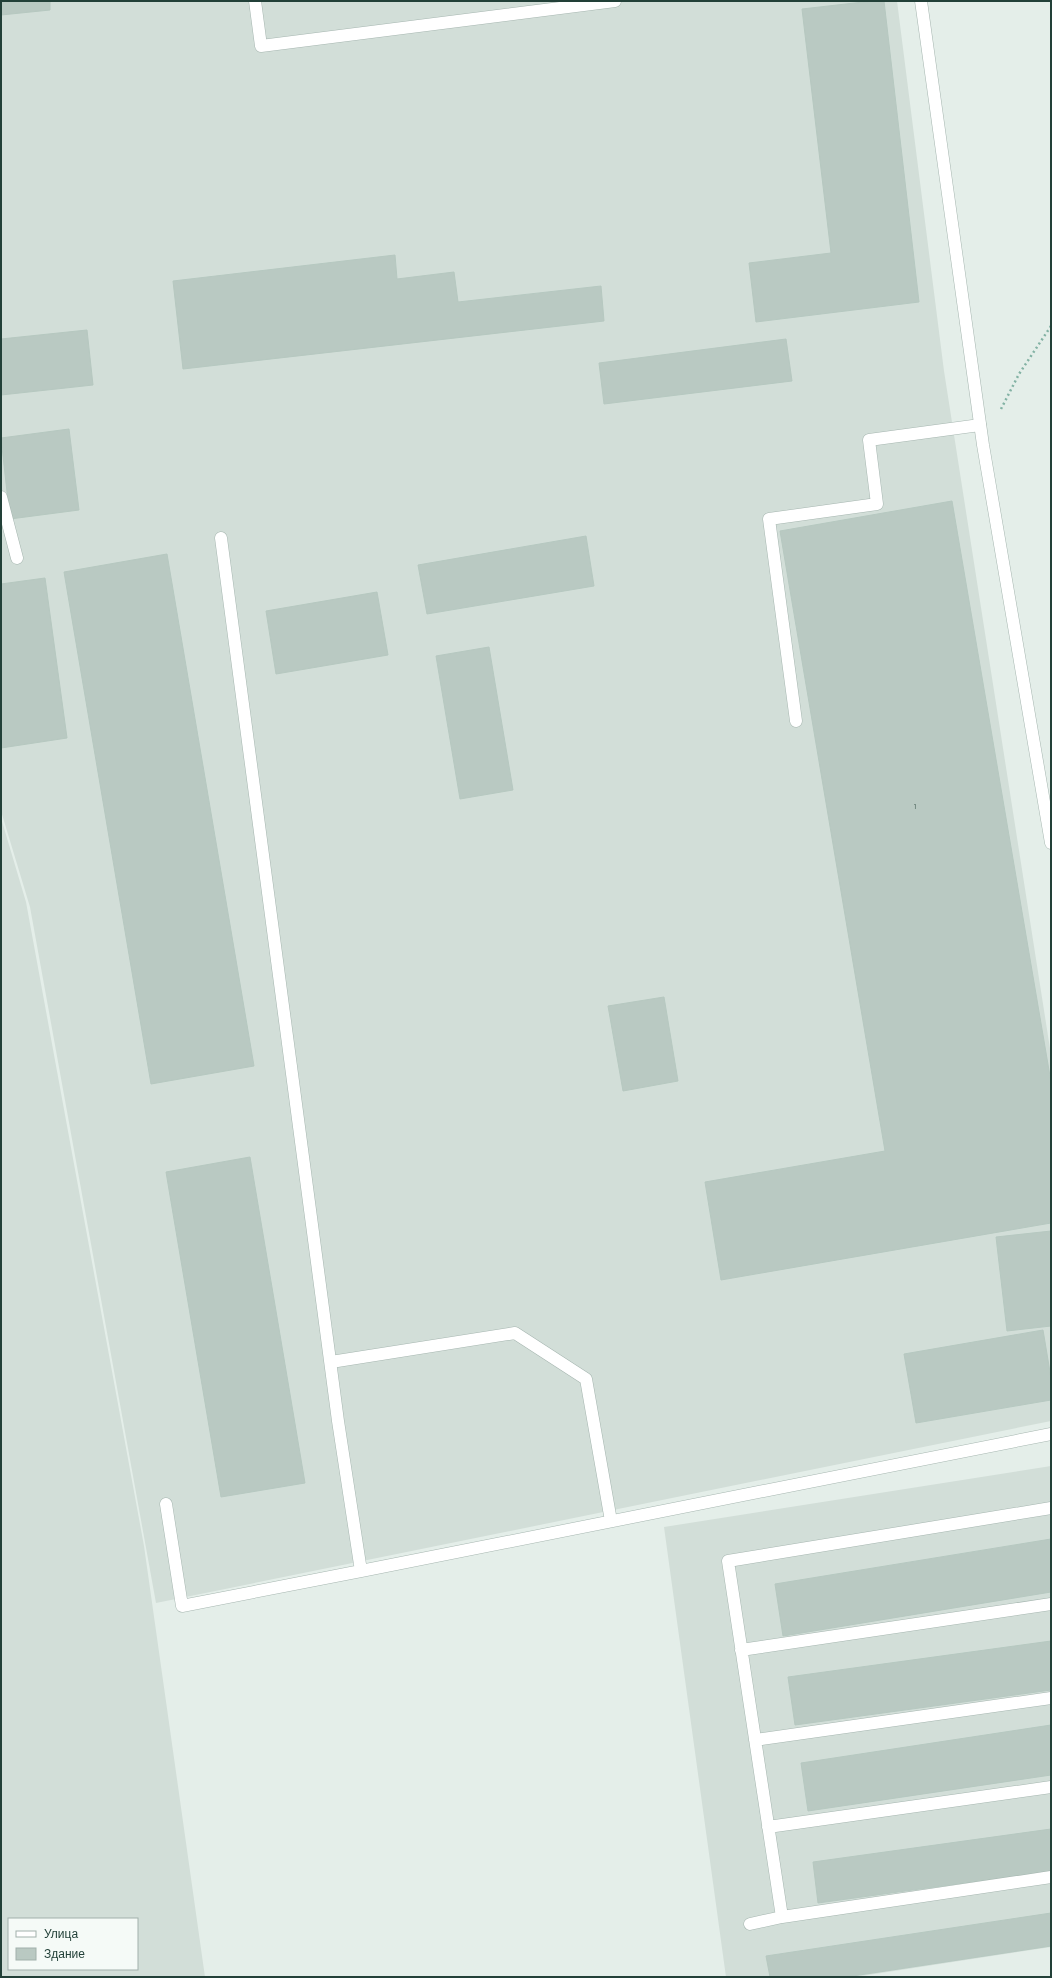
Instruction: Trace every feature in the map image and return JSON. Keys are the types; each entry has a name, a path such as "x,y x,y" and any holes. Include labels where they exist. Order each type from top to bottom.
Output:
{"street":[{"path":"255,1 261,46 615,1"},
{"path":"921,1 983,445 1051,843"},
{"path":"796,722 769,519 877,504 868,440 980,425"},
{"path":"1,497 17,558"},
{"path":"221,538 330,1362 361,1571"},
{"path":"330,1362 515,1333 586,1378 611,1521"},
{"path":"166,1504 182,1606 1051,1434"},
{"path":"782,1917 728,1561 1051,1508"},
{"path":"741,1650 1051,1604"},
{"path":"755,1740 1051,1698"},
{"path":"768,1827 1051,1786"},
{"path":"750,1924 782,1917 1051,1877"}],"path":[{"path":"983,445 1019,374 1051,326"}],"shaded area":[{"path":"1,1 897,1 944,371 1051,1055 1051,1421 156,1603 30,907 1,811"},
{"path":"1,818 26,902 144,1546 205,1977 1,1977"},
{"path":"1051,1466 1051,1947 855,1977 726,1977 664,1527"}],"building":[{"path":"1,1 50,1 50,10 1,15"},
{"path":"884,1 919,302 756,322 749,263 831,253 802,9"},
{"path":"395,255 397,279 454,272 458,302 601,286 604,321 183,369 173,281"},
{"path":"87,330 93,385 1,395 1,339"},
{"path":"786,339 792,381 604,404 599,363"},
{"path":"69,429 79,510 10,519 1,438"},
{"path":"952,501 1051,1082 1051,1223 721,1280 705,1182 885,1151 780,531"},
{"path":"586,536 594,586 427,614 418,565"},
{"path":"167,554 254,1066 151,1084 64,572"},
{"path":"45,578 67,738 1,748 1,584"},
{"path":"377,592 388,655 276,674 266,611"},
{"path":"489,647 513,790 460,799 436,656"},
{"path":"664,997 678,1081 623,1091 608,1006"},
{"path":"250,1157 305,1483 221,1497 166,1172"},
{"path":"1051,1231 1051,1326 1007,1331 996,1237"},
{"path":"1043,1330 1051,1378 1051,1400 916,1423 904,1354"},
{"path":"1051,1539 1051,1592 783,1636 775,1584"},
{"path":"1051,1641 1051,1690 795,1725 788,1677"},
{"path":"1051,1725 1051,1775 808,1811 801,1763"},
{"path":"1051,1829 1051,1871 818,1903 813,1862"},
{"path":"1051,1913 1051,1946 846,1977 770,1977 766,1956"}]}
